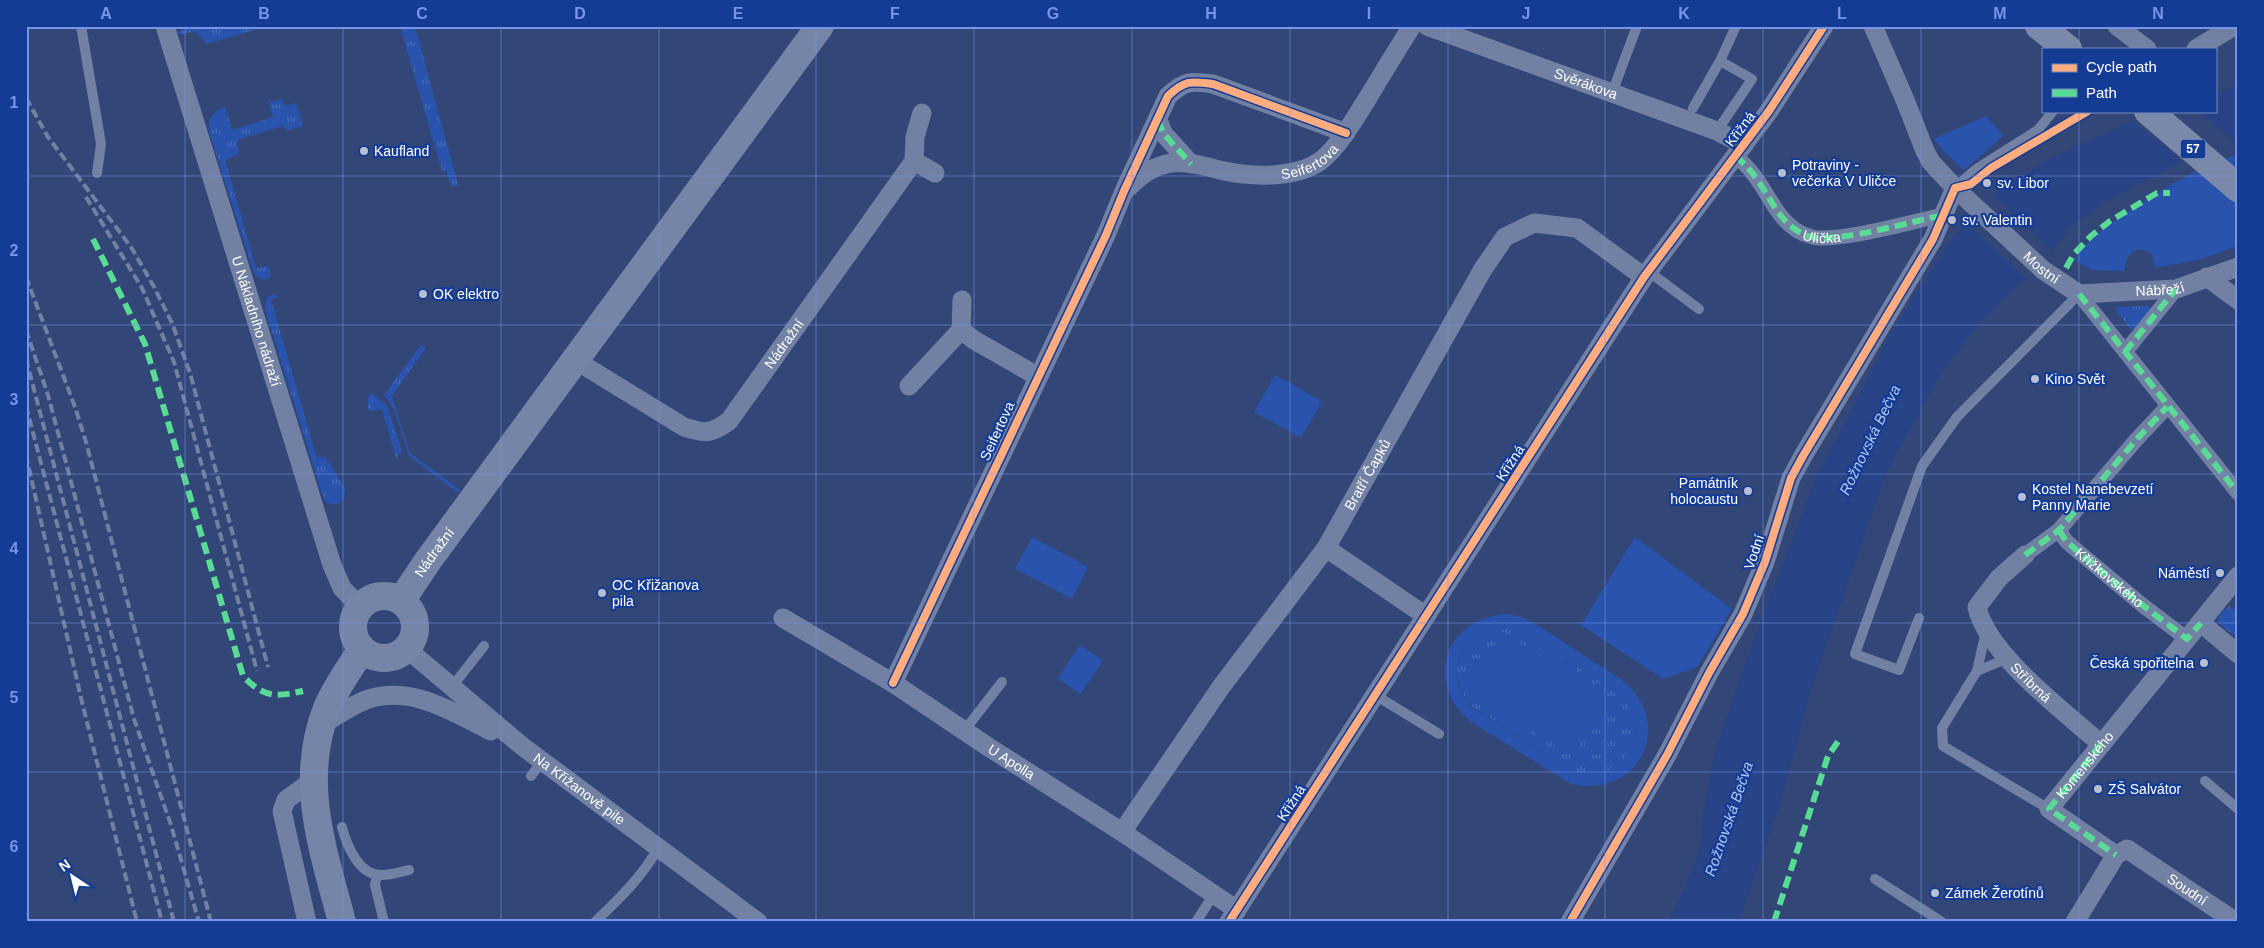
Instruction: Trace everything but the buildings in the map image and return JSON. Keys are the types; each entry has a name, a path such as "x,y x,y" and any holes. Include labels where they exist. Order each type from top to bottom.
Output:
{"main road":[{"name":"Nádražní","path":"400,601 820,26"},
{"path":"2039,26 2067,48"},
{"path":"2062,26 2088,48"},
{"name":"57","path":"2149,112 2238,188"},
{"name":"57","path":"2168,112 2238,172"},
{"path":"380,597 390,597 400,601 409,610 414,620 413,638 407,648 399,655 385,658 375,657 362,649 356,638 354,626 361,608 369,601 380,597"},
{"path":"342,922 320,836 312,781 315,752 322,725 337,688 362,649"}],"street":[{"name":"U Nákladního nádraží","path":"166,26 332,564 342,588 361,608"},
{"name":"Seifertova","path":"893,683 1037,376 1106,235 1124,191 1145,172 1171,163 1191,164 1265,176 1288,174 1322,159 1346,133 1412,26"},
{"name":"Svěrákova","path":"1427,26 1717,131 1739,151"},
{"name":"Křižná","path":"1233,916 1646,274 1797,71 1824,26"},
{"name":"Mostní","path":"1874,26 1906,100 1925,151 1935,167 2043,270 2079,294 2167,407 2238,493"},
{"path":"2117,26 2146,48"},
{"path":"2198,48 2234,26"},
{"path":"1124,191 1168,96 1178,87 1191,81 1212,84 1346,133"},
{"path":"922,113 914,137 914,161 935,173"},
{"path":"1158,120 1163,133 1191,164"},
{"name":"Ulička","path":"1739,151 1782,217 1795,230 1813,238 1836,237 1943,215"},
{"name":"Nádražní","path":"575,360 684,427 703,433 717,430 730,421 914,161"},
{"name":"Vodní","path":"1570,922 1667,755 1709,673 1743,614 1765,562 1792,478 1803,456 1933,239 1955,188"},
{"name":"Bratří Čapků","path":"1122,832 1221,687 1326,548 1483,269 1505,237 1534,223 1577,228 1646,274"},
{"name":"Nábřeží","path":"2079,294 2176,289 2238,267"},
{"path":"2207,277 2238,300"},
{"path":"2125,352 2176,289"},
{"path":"909,386 961,330 962,300"},
{"path":"961,330 974,340 1037,376"},
{"path":"2025,555 2059,530 2136,440 2167,407"},
{"name":"Křížkovského","path":"2059,530 2066,541 2074,548 2188,639"},
{"path":"1326,548 1426,616"},
{"name":"Stříbrná","path":"2025,555 1999,578 1978,607 1980,618 1986,631 2006,659 2101,744"},
{"path":"2238,576 2201,623 2238,654"},
{"name":"U Apolla","path":"783,618 893,683 964,731 1122,832 1214,894 1233,916"},
{"name":"Komenského","path":"2116,855 2049,809 2201,623"},
{"name":"Na Křižanově pile","path":"407,648 451,688 522,746 544,760 758,922"},
{"path":"322,725 364,700 397,695 437,704 522,746"},
{"path":"307,922 282,811 286,800 312,781"},
{"name":"Soudní","path":"2116,855 2127,849 2236,922"},
{"path":"2075,922 2116,855"}],"lane":[{"path":"81,26 101,144 97,173"},
{"path":"1612,93 1637,26"},
{"path":"1693,108 1720,61 1736,26"},
{"path":"1717,131 1752,79 1720,61"},
{"path":"1955,188 1975,170 2038,130 2052,112"},
{"path":"1646,274 1699,309"},
{"path":"1919,618 1899,670 1855,654 1922,466 1957,417 2079,294"},
{"path":"1986,631 1976,671 1942,728 1943,746 2049,809"},
{"path":"451,688 484,646"},
{"path":"1976,671 2006,659"},
{"path":"964,731 1002,682"},
{"path":"1375,695 1439,734"},
{"path":"531,776 544,760"},
{"path":"2205,781 2238,809"},
{"path":"342,827 353,855 367,869 378,875 409,870"},
{"path":"595,922 645,872 659,847"},
{"path":"378,875 375,885 384,922"},
{"path":"1875,879 1942,922"},
{"path":"1196,922 1214,894"}],"green space":[{"path":"197,26 267,26 207,44 195,31 179,35 176,32"},
{"path":"400,26 415,26 458,185 451,187 446,170 442,171"},
{"path":"280,92 285,106 296,103 303,126 286,131 283,126 237,140 239,154 225,160 256,268 269,266 271,276 265,280 259,278 254,273 209,127 210,119 214,113 225,107 232,130 273,117 267,96 271,102 282,99"},
{"path":"1986,116 2003,136 1964,170 1946,154 1934,139"},
{"path":"2238,154 2238,246 2201,259 2155,268 2152,254 2147,251 2137,250 2127,259 2123,271 2092,270 2076,261 2080,252 2091,240 2126,213 2191,174"},
{"path":"274,294 278,297 271,300 317,458 325,456 345,488 344,498 337,504 329,504 324,500 265,309 267,298"},
{"path":"2149,306 2151,309 2136,328 2130,329 2116,310 2117,307"},
{"path":"421,345 426,348 392,396 410,453 460,490 458,493 409,456 394,408 384,395"},
{"path":"1275,375 1322,401 1301,438 1254,412"},
{"path":"371,393 387,405 402,451 396,458 382,409 371,411 368,408 368,398"},
{"path":"1032,537 1088,567 1072,599 1015,569"},
{"path":"1635,537 1732,609 1697,667 1663,679 1581,625"},
{"path":"2229,606 2238,613 2238,638 2223,627 2218,620 2220,614"},
{"path":"1508,614 1522,617 1622,680 1638,698 1647,717 1648,736 1643,754 1632,769 1615,780 1595,786 1571,784 1471,722 1456,706 1447,689 1445,671 1448,654 1456,639 1469,626 1487,618","holes":["1496,627 1518,629 1624,697 1634,716 1635,738 1625,758 1608,771 1586,775 1575,773 1469,705 1458,681 1457,669 1459,658 1464,648 1472,639"]},
{"path":"1496,627 1518,629 1528,634 1624,697 1635,716 1636,727 1635,738 1625,758 1608,771 1586,775 1575,773 1470,705 1458,681 1457,669 1459,658 1464,648 1472,639"},
{"path":"1503,632 1609,701 1572,756 1466,688"},
{"path":"1080,645 1103,661 1080,694 1058,678"}],"water":[{"name":"Rožnovská Bečva","path":"2238,84 2238,140 2174,166 2101,204 2076,222 2026,280 2015,287 1989,313 1945,366 1886,473 1811,690 1780,804 1739,922 1668,922 1684,890 1700,849 1702,820 1714,755 1746,661 1816,477 1893,330 1964,220 2001,188 2044,162 2123,125 2163,112 2216,112 2216,95"}],"pier":[{"path":"2155,112 2198,112 2236,143 2185,164 2130,120"},
{"path":"1990,193 2054,253 2029,281 1962,219"}],"railway":[{"path":"26,98 48,137 131,247 172,323 190,373 268,667"},
{"path":"86,197 142,288 174,362 257,671"},
{"path":"26,277 75,407 86,442 211,922"},
{"path":"26,330 48,395 134,719 171,825 199,922"},
{"path":"26,359 174,922"},
{"path":"26,406 162,922"},
{"path":"26,455 81,698 137,922"}],"marked path":[{"path":"1158,120 1163,133 1191,164"},
{"path":"1735,156 1755,176 1784,220 1807,236 1839,237 1943,215"},
{"path":"2066,268 2074,254 2091,236 2110,221 2157,193 2170,193"},
{"path":"93,239 145,344 243,676 257,688 270,694 277,695 303,691"},
{"path":"2125,352 2176,289"},
{"path":"2079,294 2238,493"},
{"path":"2025,555 2059,530 2136,440 2167,407"},
{"path":"2059,530 2066,541 2074,548 2141,604 2187,639 2201,623"},
{"path":"1774,922 1828,756 1839,740"},
{"path":"2101,744 2049,809 2116,855"}],"cycle path":[{"path":"1229,922 1644,277 1769,111 1824,26"},
{"path":"893,683 1106,235 1168,96 1184,84 1199,82 1213,84 1346,133"},
{"path":"1570,922 1667,755 1709,673 1743,614 1765,562 1791,478 1933,239 1955,188 1971,184 1991,168 2086,112"}],"place":[{"name":"Kaufland","path":"364,151"},
{"name":"Potraviny - večerka V Uličce","path":"1782,173"},
{"name":"sv. Libor","path":"1987,183"},
{"name":"sv. Valentin","path":"1952,220"},
{"name":"OK elektro","path":"423,294"},
{"name":"Kino Svět","path":"2035,379"},
{"name":"Památník holocaustu","path":"1748,491"},
{"name":"Kostel Nanebevzetí Panny Marie","path":"2022,497"},
{"name":"Náměstí","path":"2220,573"},
{"name":"OC Křižanova pila","path":"602,593"},
{"name":"Česká spořitelna","path":"2204,663"},
{"name":"ZŠ Salvátor","path":"2098,789"},
{"name":"Zámek Žerotínů","path":"1935,893"}]}
